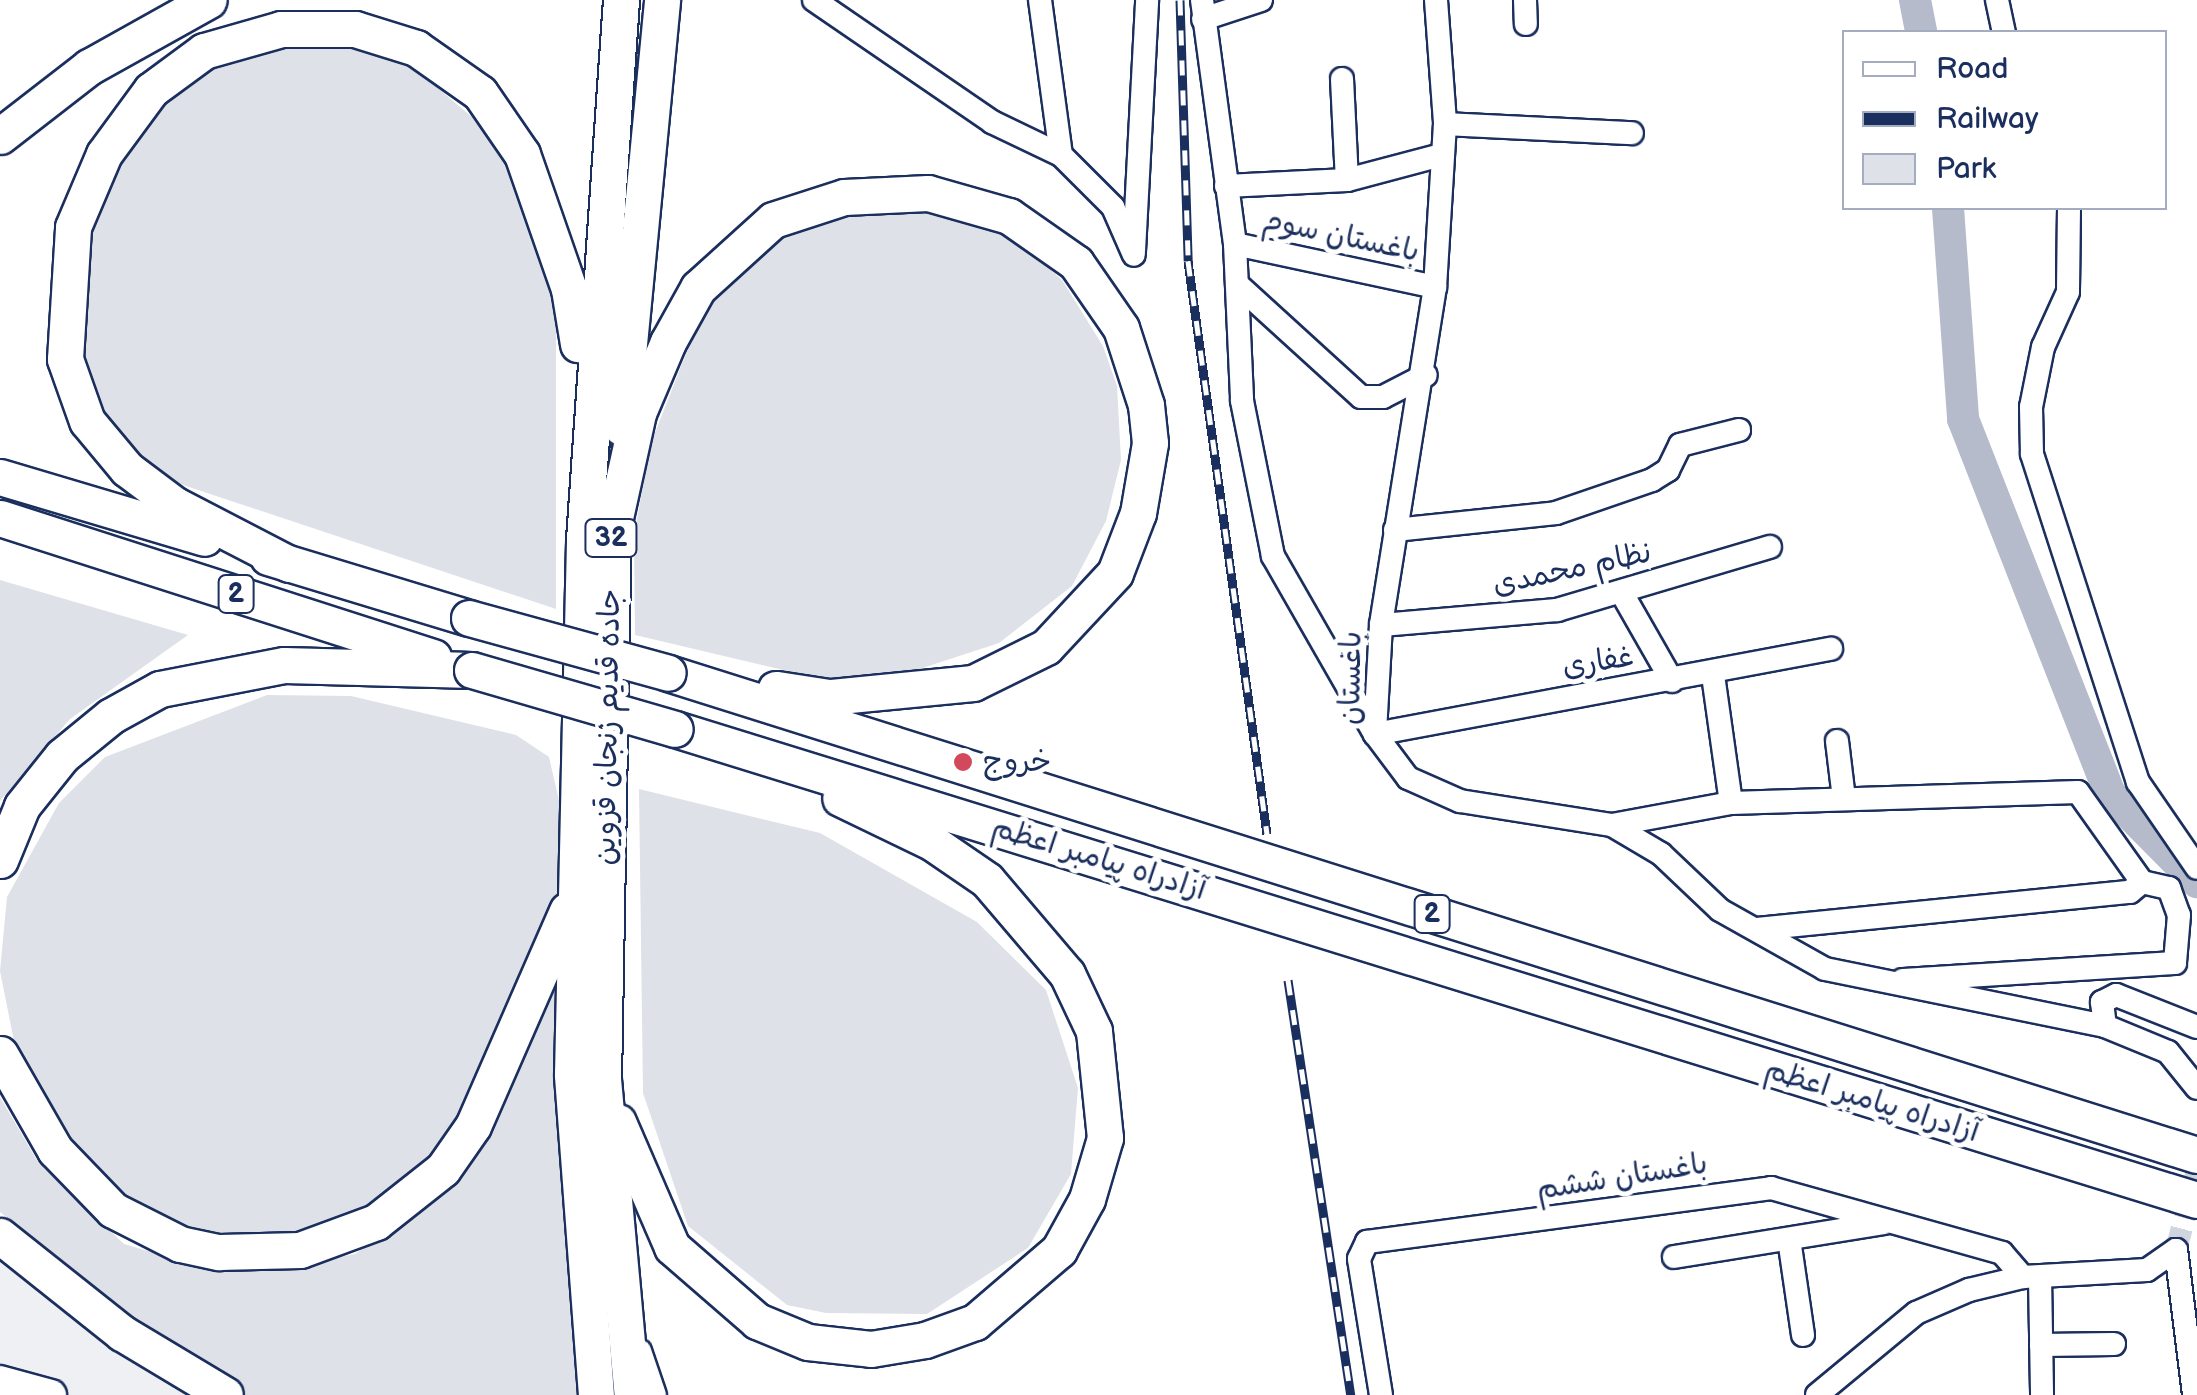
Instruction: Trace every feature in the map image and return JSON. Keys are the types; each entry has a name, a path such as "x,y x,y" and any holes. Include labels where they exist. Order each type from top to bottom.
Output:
{"highway":[{"path":"0,136 89,67 209,0"},
{"name":"جاده قدیم زنجان قزوین","path":"596,1395 572,1074 575,892 590,418 621,0"},
{"name":"جاده قدیم زنجان قزوین","path":"632,1395 618,1275 603,1078 611,536 662,0"},
{"path":"290,564 174,506 127,469 87,421 65,359 72,227 104,154 151,90 204,50 281,29 355,29 416,48 480,93 522,154 554,238 590,418"},
{"path":"611,536 638,413 698,288 742,241 800,206 928,193 1009,216 1076,262 1138,366 1150,443 1138,513 1114,573 1046,647 973,683 928,693 829,697 668,673"},
{"name":"آزادراه پیامبر اعظم","path":"0,477 468,618 668,673 2197,1155"},
{"name":"آزادراه پیامبر اعظم","path":"0,518 472,670 713,740 2197,1200"},
{"path":"0,860 22,806 62,756 111,716 160,690 284,665 472,670"},
{"path":"603,1078 672,1247 756,1321 808,1342 870,1349 975,1322 1059,1250 1087,1200 1105,1138 1094,1031 1030,925 934,842 713,740"},
{"path":"0,1054 55,1150 114,1210 144,1229 219,1252 313,1246 376,1222 443,1169 518,1032 575,892"},
{"path":"0,1236 122,1333 225,1395"}],"main road":[{"path":"0,1381 51,1395"}],"street":[{"path":"814,0 992,122 1061,155 1113,207 1134,256 1147,0"},
{"path":"1040,0 1061,155"},
{"path":"1260,0 1202,9 1235,244 1242,402 1272,556 1375,734"},
{"name":"باغستان","path":"1436,0 1446,124 1435,287 1426,375 1395,530 1382,625 1375,734 1408,778 1460,800 1612,825 1757,929 1825,968 1872,982 2105,1026 2168,1052 2197,1088"},
{"path":"1525,0 1526,24"},
{"path":"1997,0 2004,30"},
{"path":"1342,78 1347,180"},
{"path":"1446,124 1632,133"},
{"path":"1226,186 1347,180 1441,155"},
{"path":"2069,210 2068,292 2043,347 2030,407 2032,454 2138,782 2197,868"},
{"name":"باغستان سوم","path":"1235,244 1435,287"},
{"path":"1239,286 1362,396 1383,397 1426,375"},
{"path":"1395,530 1556,514 1652,480 1668,470 1680,444 1739,430"},
{"name":"نظام محمدی","path":"1382,625 1495,618 1623,595 1770,546"},
{"path":"1623,595 1672,681"},
{"name":"غفاری","path":"1375,734 1713,675 1830,649"},
{"path":"1713,675 1731,803"},
{"path":"1836,741 1844,799"},
{"path":"1612,825 1731,803 2078,792 2142,882 2169,888 2179,915 2175,963 1872,982"},
{"path":"1757,929 2130,892 2142,882"},
{"path":"2105,1026 2102,1002 2116,995 2197,1027"},
{"name":"باغستان ششم","path":"1382,1395 1360,1260 1366,1242 1771,1188 2002,1253 2032,1277"},
{"path":"1674,1258 1892,1222"},
{"path":"1789,1239 1803,1336"},
{"path":"1817,1395 1916,1313 2032,1277 2148,1270 2176,1250 2194,1395"},
{"path":"618,1275 656,1395"},
{"path":"2032,1277 2041,1345 2042,1395"},
{"path":"2041,1345 2114,1344"}],"shaded area":[{"path":"0,1251 64,1312 185,1395 0,1395"}],"green space":[{"path":"296,42 381,53 420,73 486,129 514,170 548,262 556,315 556,609 183,485 150,469 83,389 77,264 128,138 148,108 209,66"},
{"path":"916,210 1002,234 1029,251 1062,280 1103,346 1117,386 1121,460 1106,521 1072,586 999,643 889,679 813,677 635,635 634,535 651,443 702,313 739,266 793,232 858,212"},
{"path":"0,580 188,635 70,719 0,801"},
{"path":"267,695 351,696 516,735 549,757 566,831 562,889 466,1116 399,1194 332,1231 254,1246 134,1211 63,1145 19,1066 0,971 7,897 59,803 105,757"},
{"path":"639,789 820,833 977,922 1046,990 1078,1088 1071,1174 1028,1248 927,1314 826,1313 787,1305 688,1226 643,1093"},
{"path":"559,972 579,1395 227,1395 0,1212 0,1097 38,1162 124,1244 206,1268 277,1269 355,1254 415,1212"}],"waterway":[{"path":"1915,0 1921,30"},
{"path":"1948,210 1963,419 2110,794 2197,882"}],"tunnel":[{"path":"2176,1250 2197,1171"}],"railway":[{"path":"1180,0 1188,261 1267,834"},
{"path":"1288,980 1351,1395"}],"place":[{"name":"خروج","path":"963,762"}]}
